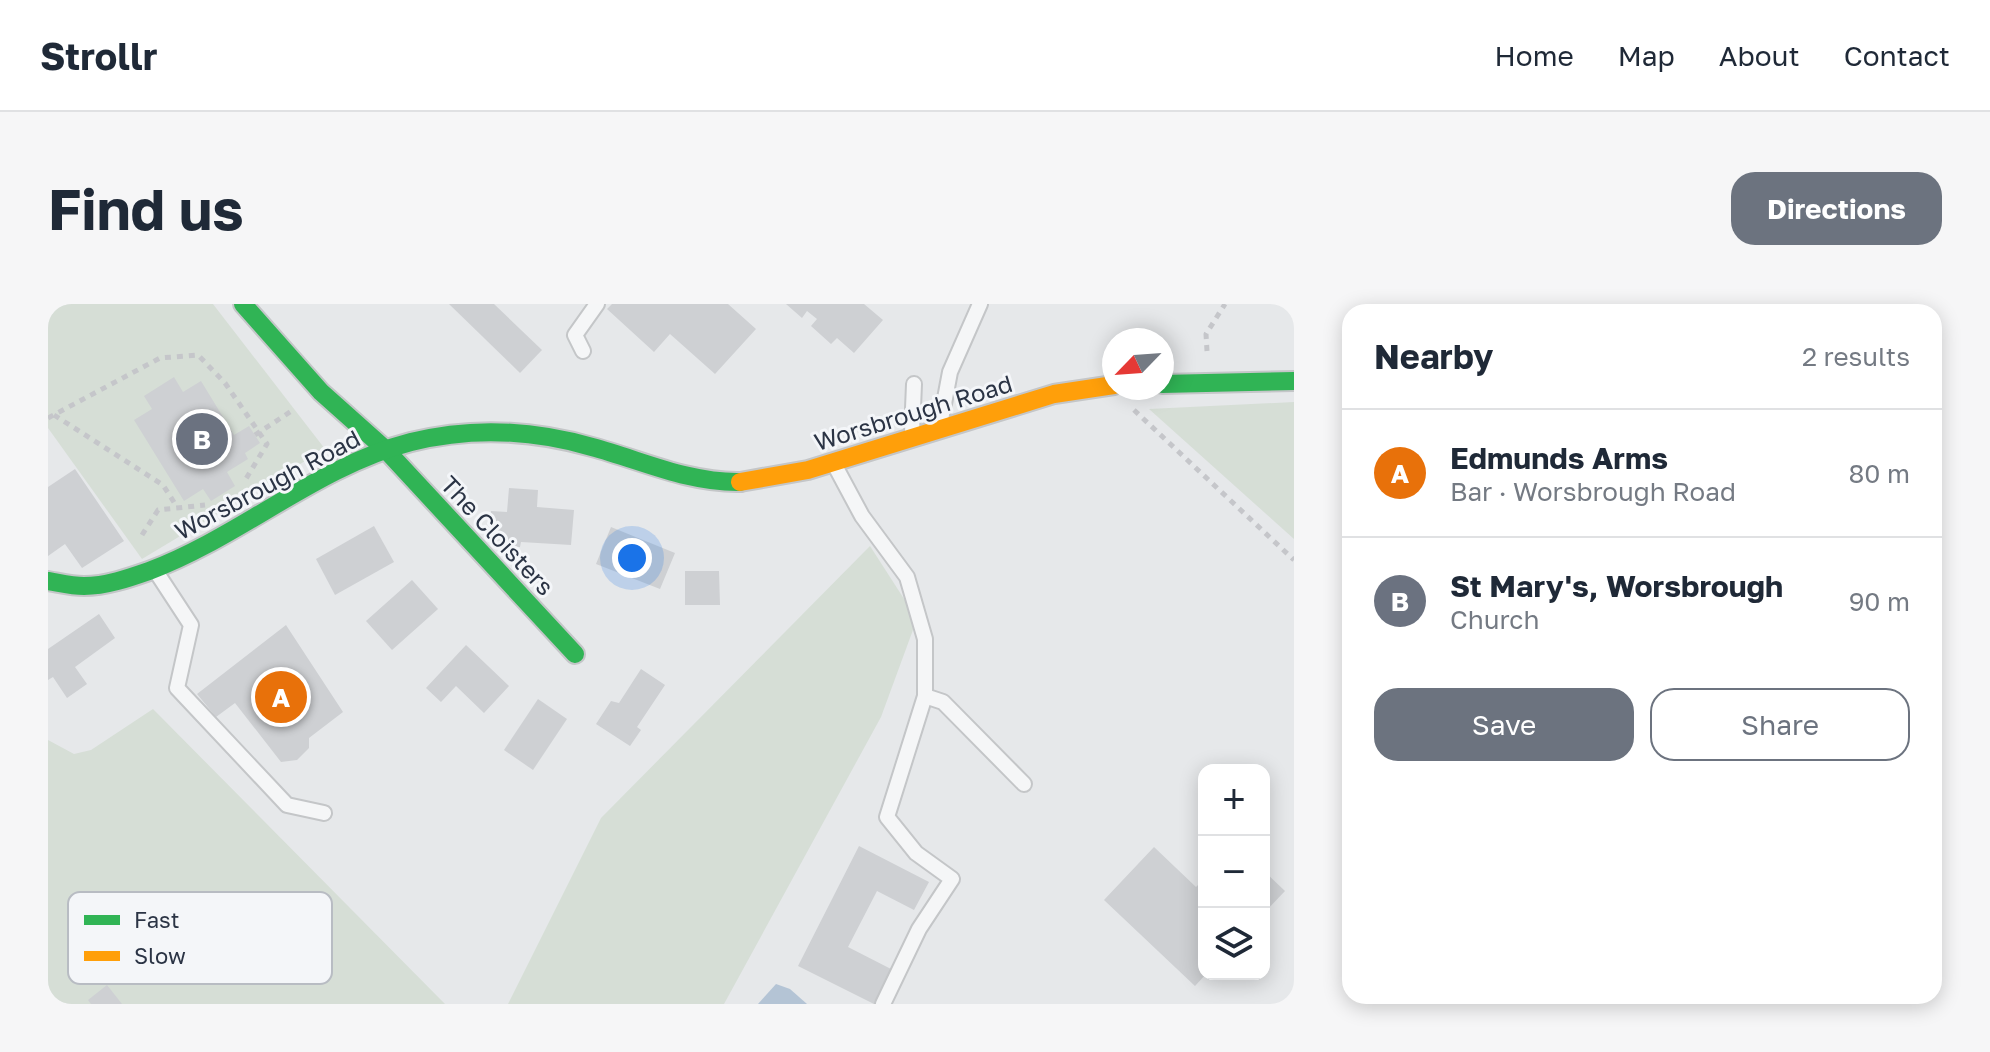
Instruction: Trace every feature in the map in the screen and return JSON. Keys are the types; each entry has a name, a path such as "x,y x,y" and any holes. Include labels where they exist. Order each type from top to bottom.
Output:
{"street":[{"name":"The Cloisters","path":"243,304 321,392 386,450 575,654"},
{"path":"1174,384 1294,381"},
{"name":"Worsbrough Road","path":"48,581 106,584 155,570 234,530 332,472 386,450 436,436 483,431 535,433 687,478 735,482 780,478 940,425 1066,391 1102,386"}],"lane":[{"path":"583,351 575,335 597,304"},
{"path":"940,425 950,372 980,304"},
{"path":"912,435 914,384"},
{"path":"833,462 862,516 907,577 925,639 925,696 887,817 916,853 952,879 919,929 883,1004"},
{"path":"155,570 191,625 177,688 287,805 324,813"},
{"path":"925,696 943,702 1024,784"}],"path":[{"path":"1210,383 1206,334 1225,304"},
{"path":"51,416 160,358 198,355 225,383 261,431 267,444 248,478 238,488"},
{"path":"255,435 321,392"},
{"path":"1126,400 1294,560"},
{"path":"51,416 163,485 177,507"},
{"path":"134,548 158,510 216,502"}],"shaded area":[{"path":"48,304 213,304 325,449 142,559 48,428"},
{"path":"1294,402 1294,539 1149,409"},
{"path":"870,546 917,619 881,717 724,1004 508,1004 601,818"},
{"path":"153,709 445,1004 48,1004 48,740 74,754 91,750"}],"water":[{"path":"776,984 790,989 807,1004 758,1004"}],"building":[{"path":"449,304 494,304 542,350 520,373"},
{"path":"612,304 728,304 756,329 715,374 670,334 654,352 607,309"},
{"path":"786,304 864,304 883,320 854,353 837,338 831,344 811,326 817,319 807,311 802,318"},
{"path":"174,377 183,392 201,381 234,435 249,426 260,443 245,453 248,459 227,472 235,486 211,501 203,489 184,501 134,420 152,409 144,396"},
{"path":"75,469 124,541 82,568 65,544 48,556 48,487"},
{"path":"509,488 538,490 537,507 574,510 571,545 521,542 520,547 499,546 500,539 489,539 491,511 507,512"},
{"path":"374,526 394,562 335,595 316,559"},
{"path":"611,527 675,553 660,589 596,564"},
{"path":"685,571 719,571 720,605 685,605"},
{"path":"412,580 438,609 392,650 366,621"},
{"path":"99,614 115,638 75,667 87,684 67,698 53,677 48,680 48,649"},
{"path":"286,625 343,712 309,738 309,748 297,760 281,762 235,703 216,717 197,694"},
{"path":"466,645 509,686 484,713 456,686 441,702 426,688"},
{"path":"641,669 665,685 637,727 641,730 630,746 596,724 611,701 619,703"},
{"path":"538,699 567,719 533,770 504,750"},
{"path":"859,846 929,882 914,910 877,891 848,947 891,969 874,1004 798,966"},
{"path":"1154,847 1196,887 1198,885 1198,980 1200,980 1195,986 1104,900"},
{"path":"1270,877 1285,891 1270,907"},
{"path":"107,985 122,1004 91,1004 88,1000"}],"traffic: fast":[{"path":"243,304 321,392 386,450 575,654"},
{"path":"1174,384 1294,381"},
{"path":"48,581 92,586 149,571 183,557 343,468 376,453 434,437 502,432 547,437 592,447 683,475 740,482"}],"traffic: slow":[{"path":"740,482 808,470 1054,394 1102,387"}],"place":[{"name":"St Mary's, Worsbrough","path":"202,439"},
{"name":"Edmunds Arms","path":"281,697"}]}
